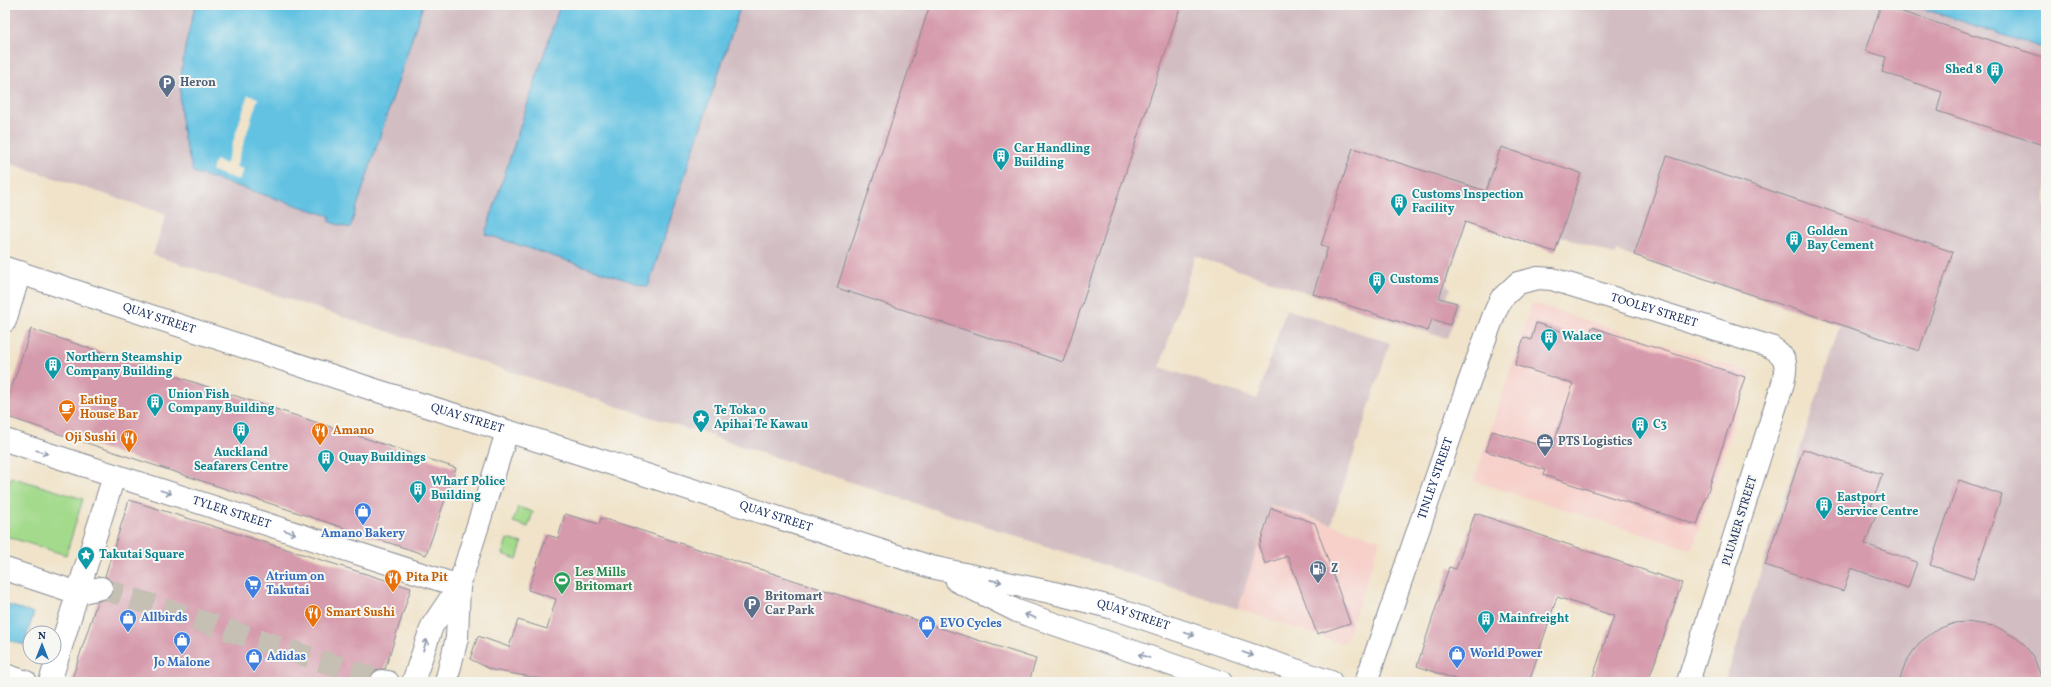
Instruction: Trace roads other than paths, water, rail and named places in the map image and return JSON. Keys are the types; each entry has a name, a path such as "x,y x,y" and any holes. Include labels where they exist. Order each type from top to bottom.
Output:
{"street":[{"path":"5,321 13,270"},
{"name":"QUAY STREET","path":"13,270 371,389 575,452 931,567 1050,592 1110,607 1331,682"},
{"name":"TOOLEY STREET","path":"1518,283 1538,278 1552,279 1771,347 1785,359"},
{"name":"TINLEY STREET","path":"1366,682 1469,382 1490,326 1501,299 1518,283"},
{"name":"PLUMER STREET","path":"1688,682 1783,383 1786,366 1785,359"},
{"path":"446,682 457,638 459,586 508,432"},
{"name":"TYLER STREET","path":"5,440 459,586"},
{"path":"50,682 114,476"},
{"name":"QUAY STREET","path":"931,567 1017,611 1221,682"},
{"path":"5,569 78,593 101,588"},
{"path":"413,682 432,626 459,586"},
{"path":"5,675 26,682"}],"water":[{"path":"196,5 423,5 350,228 330,222 330,216 193,172 183,133 180,101 184,52"},
{"path":"560,5 741,5 648,287 485,234"},
{"path":"1912,5 2046,5 2046,49"},
{"path":"5,604 34,613 30,625 22,625 22,644 5,639"}],"tunnel":[{"path":"101,588 382,681"}],"place":[{"name":"Shed 8","path":"1995,85"},
{"name":"Heron","path":"167,98"},
{"name":"Car Handling Building","path":"1001,171"},
{"name":"Customs Inspection Facility","path":"1399,217"},
{"name":"Golden Bay Cement","path":"1794,254"},
{"name":"Customs","path":"1377,295"},
{"name":"Walace","path":"1549,352"},
{"name":"Northern Steamship Company Building","path":"53,380"},
{"name":"Union Fish Company Building","path":"155,417"},
{"name":"Eating House Bar","path":"67,423"},
{"name":"Te Toka o Apihai Te Kawau","path":"701,433"},
{"name":"C3","path":"1640,440"},
{"name":"Auckland Seafarers Centre","path":"241,445"},
{"name":"Amano","path":"320,446"},
{"name":"Oji Sushi","path":"129,453"},
{"name":"PTS Logistics","path":"1545,457"},
{"name":"Quay Buildings","path":"326,473"},
{"name":"Wharf Police Building","path":"418,504"},
{"name":"Eastport Service Centre","path":"1824,520"},
{"name":"Amano Bakery","path":"363,526"},
{"name":"Takutai Square","path":"86,570"},
{"name":"Z","path":"1318,584"},
{"name":"Pita Pit","path":"393,593"},
{"name":"Les Mills Britomart","path":"562,595"},
{"name":"Atrium on Takutai","path":"253,599"},
{"name":"Britomart Car Park","path":"752,619"},
{"name":"Smart Sushi","path":"313,628"},
{"name":"Allbirds","path":"128,633"},
{"name":"Mainfreight","path":"1486,634"},
{"name":"EVO Cycles","path":"927,639"},
{"name":"Jo Malone","path":"182,655"},
{"name":"World Power","path":"1457,669"},
{"name":"Adidas","path":"254,672"}]}
